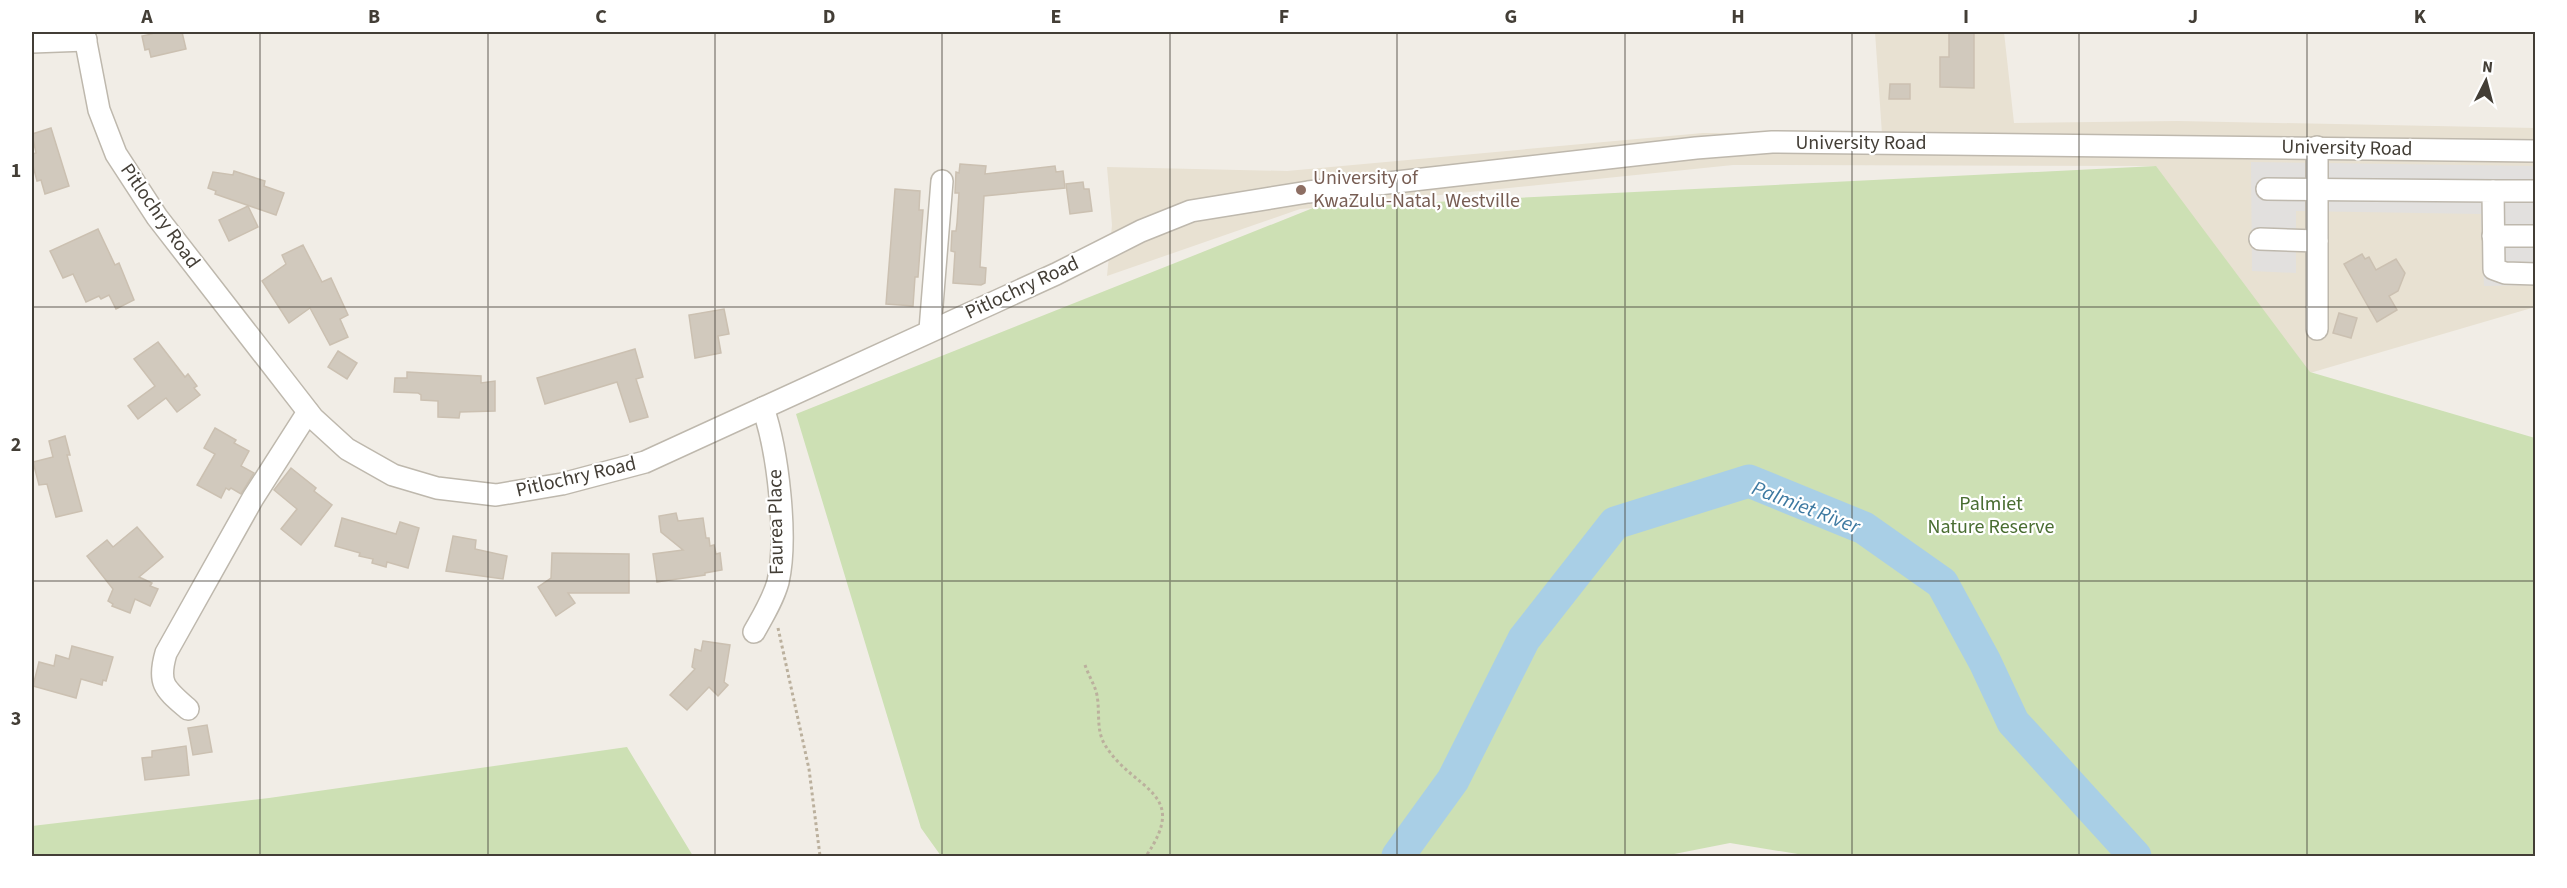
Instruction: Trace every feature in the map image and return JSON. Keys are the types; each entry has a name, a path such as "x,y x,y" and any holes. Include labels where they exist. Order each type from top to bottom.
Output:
{"street":[{"path":"32,42 85,36"},
{"name":"Pitlochry Road","path":"85,36 99,110 116,154 157,217 308,412 347,449 393,475 437,488 496,495 562,484 645,462 1056,274 1141,231 1191,211"},
{"name":"University Road","path":"1191,211 1308,192 1696,148 1772,142 2535,151"},
{"path":"2317,147 2317,329"},
{"path":"930,330 942,181"},
{"path":"2267,189 2535,191"},
{"path":"2493,191 2494,269 2505,273 2535,274"},
{"path":"2493,236 2535,236"},
{"path":"2260,239 2317,241"},
{"name":"Faurea Place","path":"754,632 772,600 778,580 780,511 776,460 763,408"},
{"path":"188,709 166,689 162,679 161,670 166,653 253,498 308,412"}],"path":[{"path":"772,600 809,769 820,856"},
{"path":"1085,666 1096,691 1100,733 1105,745 1160,800 1163,816 1154,844 1146,856"}],"shaded area":[{"name":"University of KwaZulu-Natal, Westville","path":"1875,32 2004,32 2014,123 2178,121 2535,128 2535,307 2303,375 2155,166 1733,165 1300,209 1107,276 1112,225 1107,167 1287,171 1703,133 1882,134"},
{"path":"2251,162 2535,166 2535,285 2484,286 2481,214 2296,211 2296,273 2252,271"}],"green space":[{"name":"Palmiet Nature Reserve","path":"2156,166 2310,372 2535,438 2535,856 1810,856 1730,843 1664,856 941,856 921,828 796,414 1313,208"},
{"path":"627,747 693,856 32,856 32,826 269,798"}],"building":[{"path":"152,32 182,32 186,49 151,57 149,49 145,50 142,36 152,34"},
{"path":"1949,32 1974,32 1974,88 1940,87 1940,57 1949,57"},
{"path":"1890,84 1910,84 1910,99 1889,99"},
{"path":"51,128 69,186 45,194 41,180 37,181 32,162 32,154 36,153 32,134"},
{"path":"960,164 986,166 985,174 1055,166 1056,172 1063,171 1065,188 984,196 980,267 986,268 985,283 981,285 953,283 955,252 951,251 952,231 956,231 957,223 959,193 955,193 956,172 959,173"},
{"path":"234,171 265,181 264,186 284,193 276,215 215,194 216,191 208,188 213,172 233,175"},
{"path":"1083,182 1084,189 1089,189 1092,211 1070,214 1066,184"},
{"path":"895,189 920,191 919,210 923,210 918,277 915,277 913,306 886,304"},
{"path":"248,206 258,227 229,241 219,220"},
{"path":"98,229 115,265 119,263 134,300 116,309 109,295 101,299 99,296 86,302 73,274 63,278 50,251"},
{"path":"303,245 322,282 331,278 348,315 340,319 348,337 330,345 310,308 289,323 262,281 286,264 282,255"},
{"path":"2362,254 2365,259 2369,257 2376,270 2396,259 2405,273 2398,291 2389,296 2397,310 2377,322 2344,264"},
{"path":"724,309 729,334 718,336 721,353 695,358 689,315"},
{"path":"2339,313 2357,318 2351,338 2333,333"},
{"path":"158,342 185,377 188,374 197,386 194,388 200,395 177,412 166,398 138,419 128,406 155,386 134,359"},
{"path":"635,349 643,377 636,379 648,417 630,422 617,382 545,404 537,378"},
{"path":"338,351 357,363 347,379 328,367"},
{"path":"407,372 481,376 481,383 495,381 495,411 460,412 459,418 438,417 438,401 421,400 421,395 418,393 394,392 395,378 407,378"},
{"path":"215,428 236,440 234,443 249,451 241,466 254,473 241,494 231,488 229,490 226,488 221,498 197,485 215,454 204,448"},
{"path":"65,436 70,455 67,455 82,511 56,517 47,484 39,485 33,462 53,457 49,441"},
{"path":"291,468 316,488 314,491 332,505 301,545 281,529 297,509 274,490"},
{"path":"676,513 678,521 703,518 706,538 709,538 710,546 714,545 716,554 720,553 722,570 705,573 705,575 657,582 653,554 683,550 661,532 659,516"},
{"path":"342,518 396,534 400,522 419,528 408,568 387,562 386,567 372,563 373,559 359,556 360,553 335,546"},
{"path":"137,527 163,557 139,577 152,583 150,586 158,589 150,606 135,599 130,613 112,606 113,604 108,601 113,589 87,556 107,540 113,547"},
{"path":"453,536 476,540 475,549 507,556 503,579 446,571"},
{"path":"552,553 629,554 629,593 568,593 575,603 556,616 538,587 551,578"},
{"path":"703,641 730,645 724,682 728,685 718,696 709,687 687,710 670,695 695,669 692,667 695,649 701,651"},
{"path":"72,646 113,657 106,681 103,680 102,685 81,679 76,698 33,686 39,662 54,666 56,655 69,659"},
{"path":"207,725 212,752 193,755 188,728"},
{"path":"186,746 189,775 145,780 142,758 152,757 152,751"}],"waterway":[{"name":"Palmiet River","path":"1398,856 1453,780 1524,639 1615,523 1749,481 1864,528 1942,583 1985,662 2013,722 2135,856"}],"place":[{"name":"University of KwaZulu-Natal, Westville","path":"1301,190"}]}
